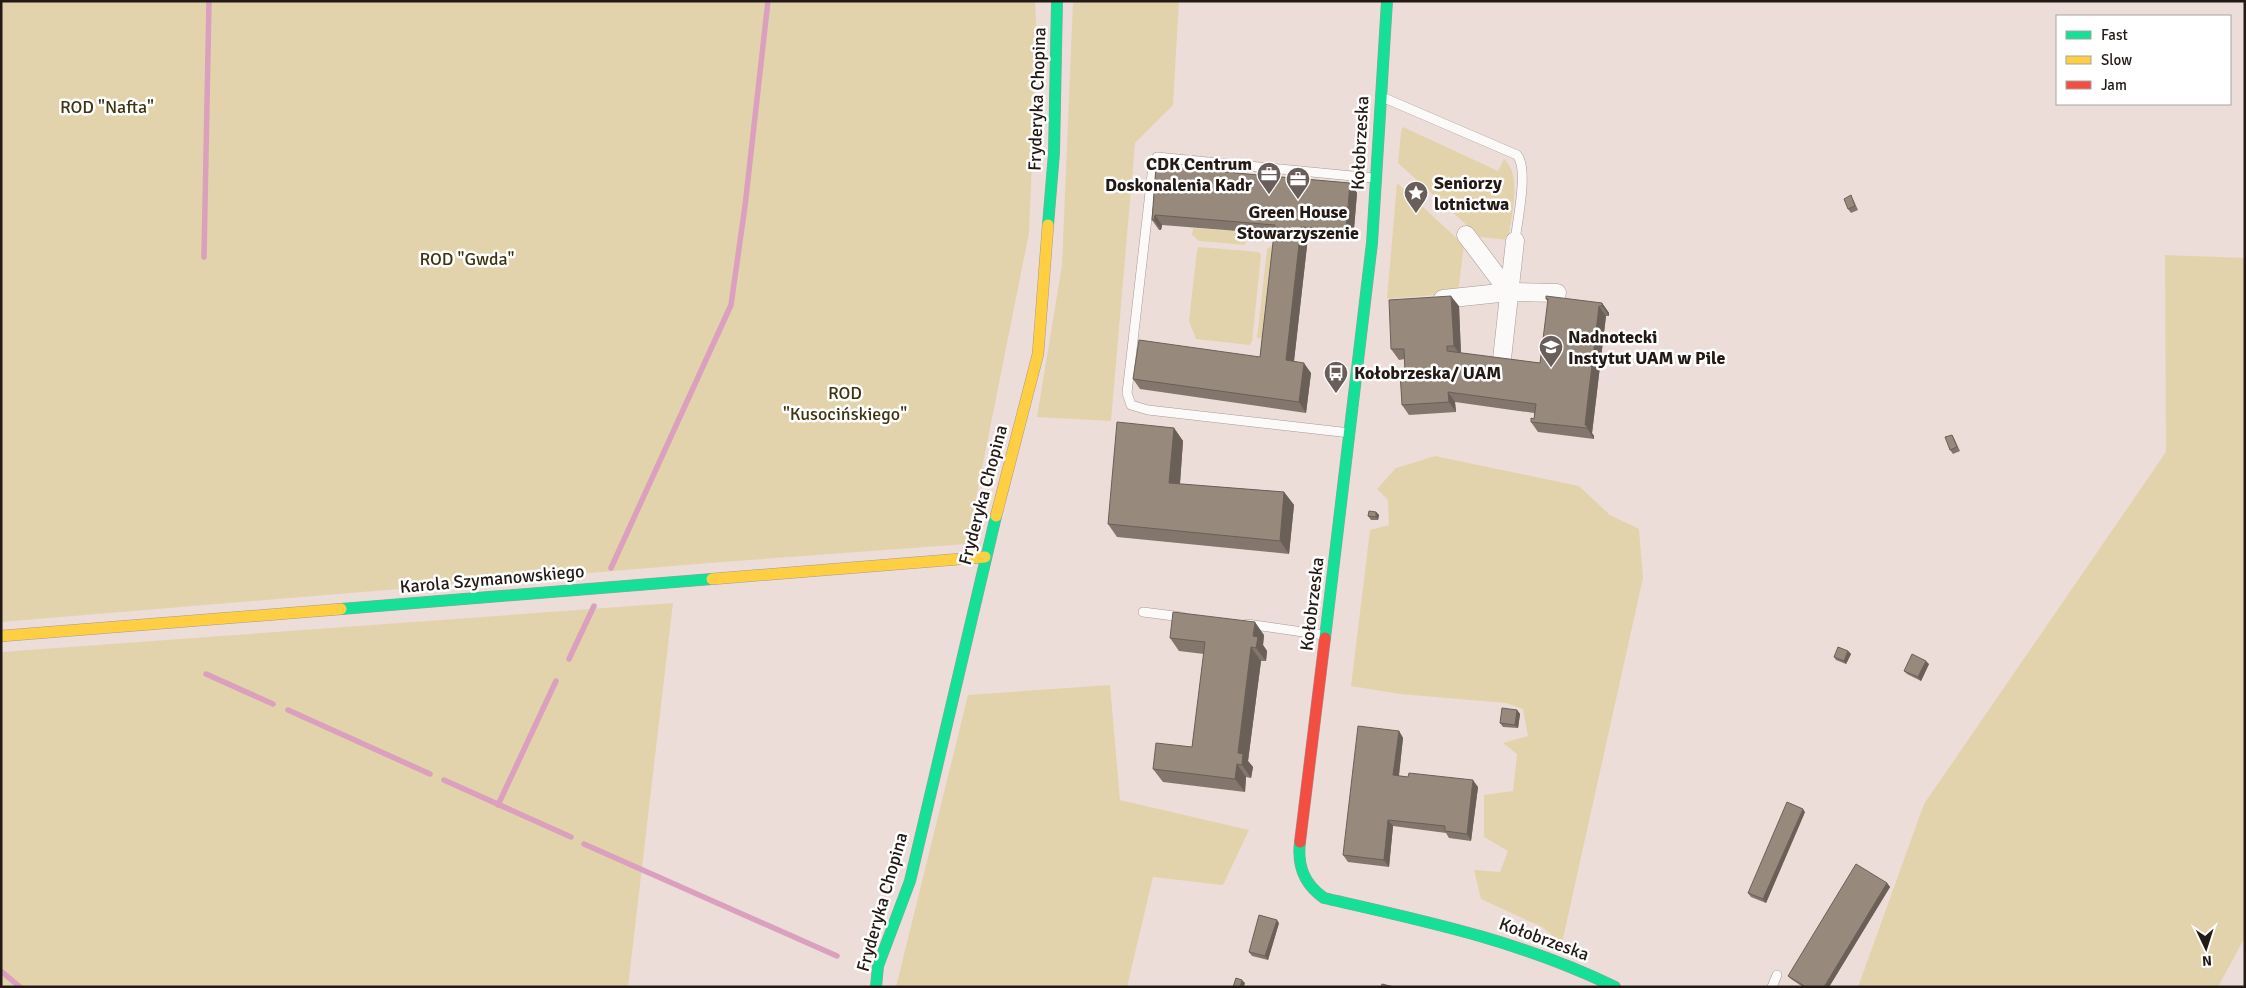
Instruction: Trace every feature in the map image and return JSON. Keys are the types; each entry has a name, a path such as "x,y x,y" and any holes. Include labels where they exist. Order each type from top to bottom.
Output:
{"street":[{"name":"Fryderyka Chopina","path":"876,987 878,966 910,881 985,558 1038,354 1054,152 1057,1"},
{"name":"Kołobrzeska","path":"1387,1 1372,243 1351,433 1299,850 1299,865 1303,878 1312,890 1324,898 1503,940 1573,966 1615,987"},
{"path":"1466,236 1509,292"},
{"path":"1501,368 1515,241"},
{"path":"1443,299 1509,292 1557,293"},
{"name":"Karola Szymanowskiego","path":"1,636 985,558"}],"lane":[{"path":"1380,96 1516,155 1522,164 1522,179 1515,241"},
{"path":"1351,433 1148,410 1131,405 1127,393 1153,166 1157,158 1376,178"},
{"path":"1143,612 1192,618"},
{"path":"1240,624 1326,635"},
{"path":"1772,987 1777,975"}],"green space":[{"path":"1,1 1035,1 1037,38 1029,233 967,544 722,562 1,622"},
{"path":"1073,1 1179,1 1173,105 1135,143 1111,421 1037,417 1062,265"},
{"path":"1403,127 1498,171 1504,159 1510,166 1514,186 1513,209 1508,240 1480,237 1398,163"},
{"path":"1397,183 1464,245 1458,293 1387,299"},
{"path":"1193,228 1246,232 1245,245 1199,241 1192,235"},
{"path":"1281,238 1270,340 1257,338 1267,249"},
{"path":"1199,247 1259,252 1261,255 1252,342 1249,345 1196,339 1189,321 1197,250"},
{"path":"2165,255 2245,258 2245,937 2218,987 1858,987 1924,804 2166,452"},
{"path":"1435,456 1579,486 1610,515 1639,529 1643,578 1562,943 1542,927 1481,899 1474,870 1500,872 1508,851 1484,837 1484,795 1513,791 1517,754 1503,743 1528,736 1523,709 1506,703 1400,694 1351,686 1370,530 1389,525 1388,500 1377,489 1396,468"},
{"path":"673,603 628,987 1,987 1,652"},
{"path":"1110,685 1120,800 1249,830 1223,885 1153,877 1127,987 896,987 968,695"}],"building":[{"path":"1156,166 1350,183 1346,231 1301,227 1286,360 1304,363 1299,402 1133,379 1139,340 1260,357 1275,225 1155,215 1154,220 1152,220"},
{"path":"1851,195 1855,206 1848,209 1844,199"},
{"path":"1451,296 1454,346 1447,346 1447,351 1540,363 1548,299 1546,299 1546,296 1602,303 1602,306 1599,306 1585,425 1587,428 1531,422 1531,418 1534,419 1536,404 1448,392 1449,402 1402,405 1400,373 1405,372 1404,349 1391,349 1389,300"},
{"path":"1117,422 1174,428 1169,483 1284,492 1280,541 1108,524"},
{"path":"1952,435 1957,447 1950,450 1945,437"},
{"path":"1369,511 1376,512 1376,517 1368,516"},
{"path":"1173,612 1255,622 1253,636 1258,637 1256,648 1251,647 1238,753 1243,754 1242,765 1237,764 1235,779 1153,769 1156,743 1192,747 1205,642 1170,638"},
{"path":"1838,647 1848,651 1844,661 1834,657"},
{"path":"1912,654 1926,661 1918,677 1904,671"},
{"path":"1502,708 1517,710 1515,725 1500,723"},
{"path":"1358,726 1399,731 1393,775 1408,777 1409,773 1473,780 1467,834 1445,831 1445,826 1388,820 1384,860 1343,855"},
{"path":"1787,802 1803,809 1763,899 1748,893"},
{"path":"1856,864 1887,883 1824,987 1806,987 1788,976"},
{"path":"1259,915 1277,920 1265,956 1249,952"},
{"path":"1236,978 1242,980 1240,987 1233,987"},
{"path":"1382,984 1394,987 1381,987"}],"waterway":[{"path":"204,257 209,1"},
{"path":"611,568 731,305 745,206 768,1"},
{"path":"569,659 594,606"},
{"path":"206,674 273,704"},
{"path":"498,805 556,681"},
{"path":"288,710 430,774"},
{"path":"444,780 571,837"},
{"path":"584,844 837,956"},
{"path":"1,971 20,987"}],"traffic: fast":[{"path":"1048,225 1054,153 1057,1"},
{"path":"1325,638 1372,243 1387,1"},
{"path":"876,987 878,966 910,881 996,516"},
{"path":"341,609 712,579"},
{"path":"1300,842 1299,851 1303,874 1311,887 1324,898 1436,924 1508,945 1580,971 1615,987"}],"traffic: slow":[{"path":"996,516 1038,354 1048,225"},
{"path":"712,579 985,557"},
{"path":"1,636 341,609"}],"traffic: jam":[{"path":"1300,842 1325,638"}],"place":[{"name":"CDK Centrum Doskonalenia Kadr","path":"1269,195"},
{"name":"Green House Stowarzyszenie","path":"1298,200"},
{"name":"Seniorzy lotnictwa","path":"1416,214"},
{"name":"Nadnotecki Instytut UAM w Pile","path":"1551,368"},
{"name":"Kołobrzeska/ UAM","path":"1336,394"}],"park label":[{"name":"ROD \"Nafta\"","path":"107,107"},
{"name":"ROD \"Gwda\"","path":"467,259"},
{"name":"ROD \"Kusocińskiego\"","path":"845,403"}]}
